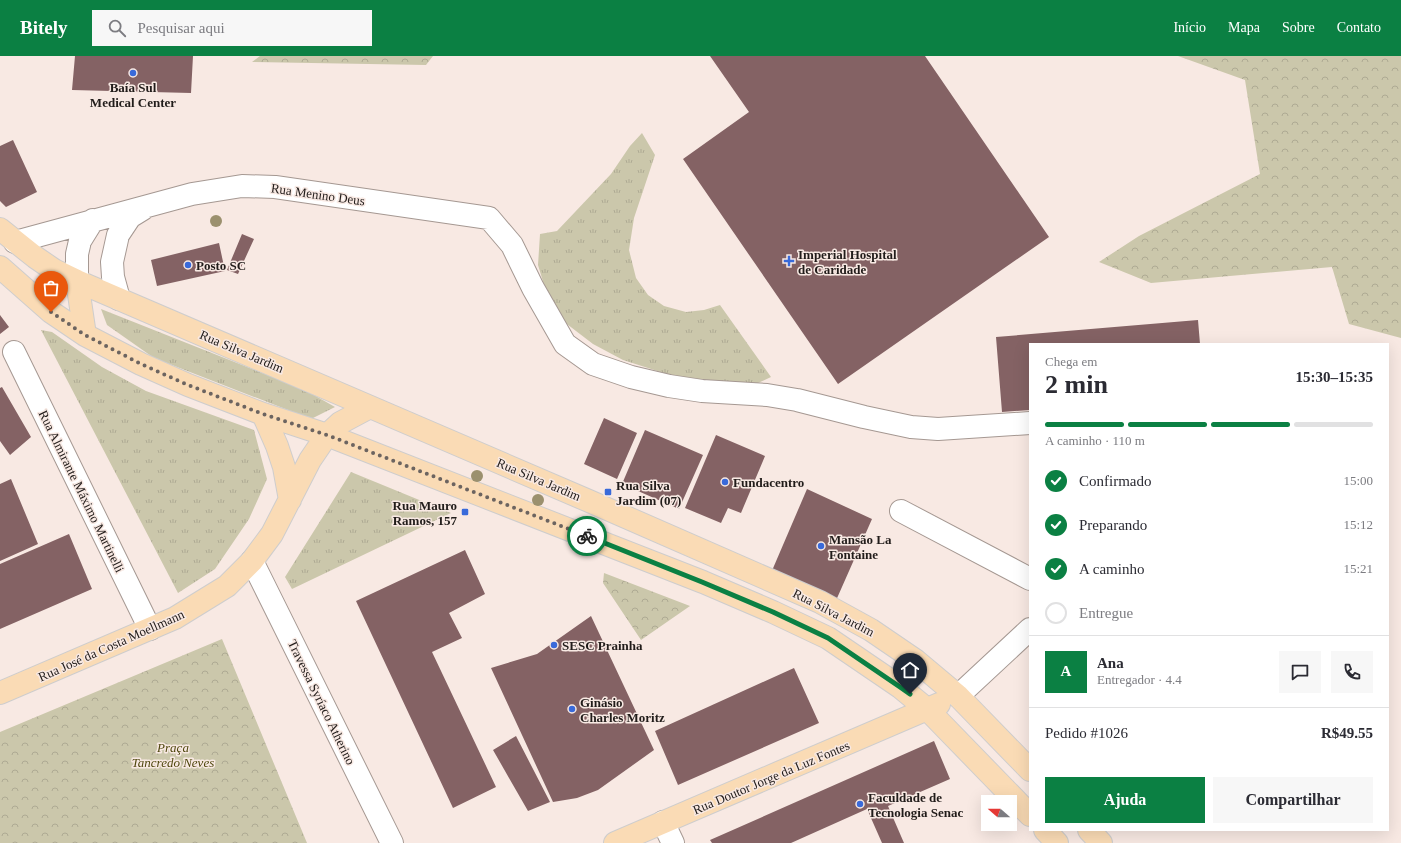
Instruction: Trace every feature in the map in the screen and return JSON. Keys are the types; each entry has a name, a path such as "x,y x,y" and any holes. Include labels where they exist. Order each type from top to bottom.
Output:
{"main road":[{"name":"Rua Silva Jardim","path":"7,235 54,270 77,281 370,406 820,602 871,630 915,660 958,696 1029,769"},
{"name":"Rua Silva Jardim","path":"1,269 51,312 85,335 141,364 181,382 263,414 327,435 702,582 773,612 828,638 900,687 928,710 1029,814"},
{"path":"77,281 85,335"},
{"name":"Rua José da Costa Moellmann","path":"0,693 175,618 227,586 252,561 272,534 310,460 327,435 340,423 370,406"},
{"path":"263,414 284,466 290,500"},
{"name":"Rua Doutor Jorge da Luz Fontes","path":"615,843 958,696"},
{"path":"1045,831 1057,843"},
{"path":"1089,831 1101,843"}],"street":[{"name":"Rua Menino Deus","path":"7,235 93,220 192,194 242,186 268,187 489,218 512,245 533,288 565,344 593,364 630,377 669,386 702,391 767,395 797,400 911,427 938,429 1029,423"},
{"name":"Rua Menino Deus","path":"119,299 113,277 112,262 118,235 130,217 147,206"},
{"path":"77,281 77,254 80,241 93,220"},
{"name":"Rua Almirante Máximo Martinelli","path":"14,352 150,629"},
{"path":"901,511 1029,578"},
{"name":"Travessa Syríaco Atherino","path":"252,561 392,843"},
{"path":"958,696 1029,630"},
{"path":"663,822 673,843"}],"green space":[{"path":"260,56 433,56 426,65 252,62"},
{"path":"1178,56 1401,56 1401,338 1349,324 1332,267 1151,283 1099,262 1139,236 1260,174 1245,80"},
{"path":"642,133 655,155 634,218 629,250 636,278 648,295 664,306 686,312 704,310 720,305 771,377 758,383 714,384 673,376 623,360 593,344 559,318 545,288 538,265 540,234 557,231 611,174 630,146"},
{"path":"101,309 305,390 335,407 311,419 154,358 107,325"},
{"path":"41,330 52,332 102,367 146,391 254,430 267,479 249,519 215,569 178,593"},
{"path":"351,472 451,513 292,589 285,577"},
{"path":"604,573 690,606 641,640 603,583"},
{"name":"Praça Tancredo Neves","path":"222,639 307,843 0,843 0,732"}],"building":[{"name":"Baía Sul Medical Center","path":"75,56 193,56 191,93 72,90"},
{"path":"710,56 925,56 1049,237 838,384 683,159 749,112"},
{"path":"13,140 37,192 6,207 0,201 0,146"},
{"path":"242,234 254,239 238,274 227,270"},
{"name":"Posto SC","path":"219,243 225,271 157,286 151,260"},
{"path":"0,315 9,327 0,334"},
{"path":"1198,320 1200,343 1029,343 1029,410 1002,412 996,337"},
{"path":"2,387 31,437 10,455 0,441 0,388"},
{"path":"604,418 637,433 617,479 584,464"},
{"path":"645,430 703,455 679,509 622,484"},
{"name":"Fundacentro","path":"716,435 765,456 741,513 728,508 721,523 685,508"},
{"path":"11,479 38,544 0,561 0,484"},
{"name":"Mansão La Fontaine","path":"807,489 872,519 834,605 771,573"},
{"path":"69,534 92,589 0,629 0,564"},
{"path":"465,550 485,594 449,613 462,638 432,652 496,787 453,808 356,601"},
{"name":"Ginásio Charles Moritz","path":"591,616 654,750 598,790 577,798 553,802 491,668 537,654"},
{"path":"794,668 819,723 678,785 655,731"},
{"path":"516,736 550,802 528,811 493,750"},
{"path":"934,741 950,779 888,806 904,843 882,843 867,809 791,843 712,843 710,840"}],"way so far":[{"path":"51,312 85,335 141,364 188,385 263,414 327,435 587,536"}],"place":[{"name":"Baía Sul Medical Center","path":"133,73"},
{"name":"Imperial Hospital de Caridade","path":"789,261"},
{"name":"Posto SC","path":"188,265"},
{"name":"Fundacentro","path":"725,482"},
{"name":"Rua Silva Jardim (07)","path":"608,492"},
{"name":"Rua Mauro Ramos, 157","path":"465,512"},
{"name":"Mansão La Fontaine","path":"821,546"},
{"name":"SESC Prainha","path":"554,645"},
{"name":"Ginásio Charles Moritz","path":"572,709"},
{"name":"Faculdade de Tecnologia Senac","path":"860,804"}],"route":[{"path":"587,536 773,612 828,638 910,694"}]}
